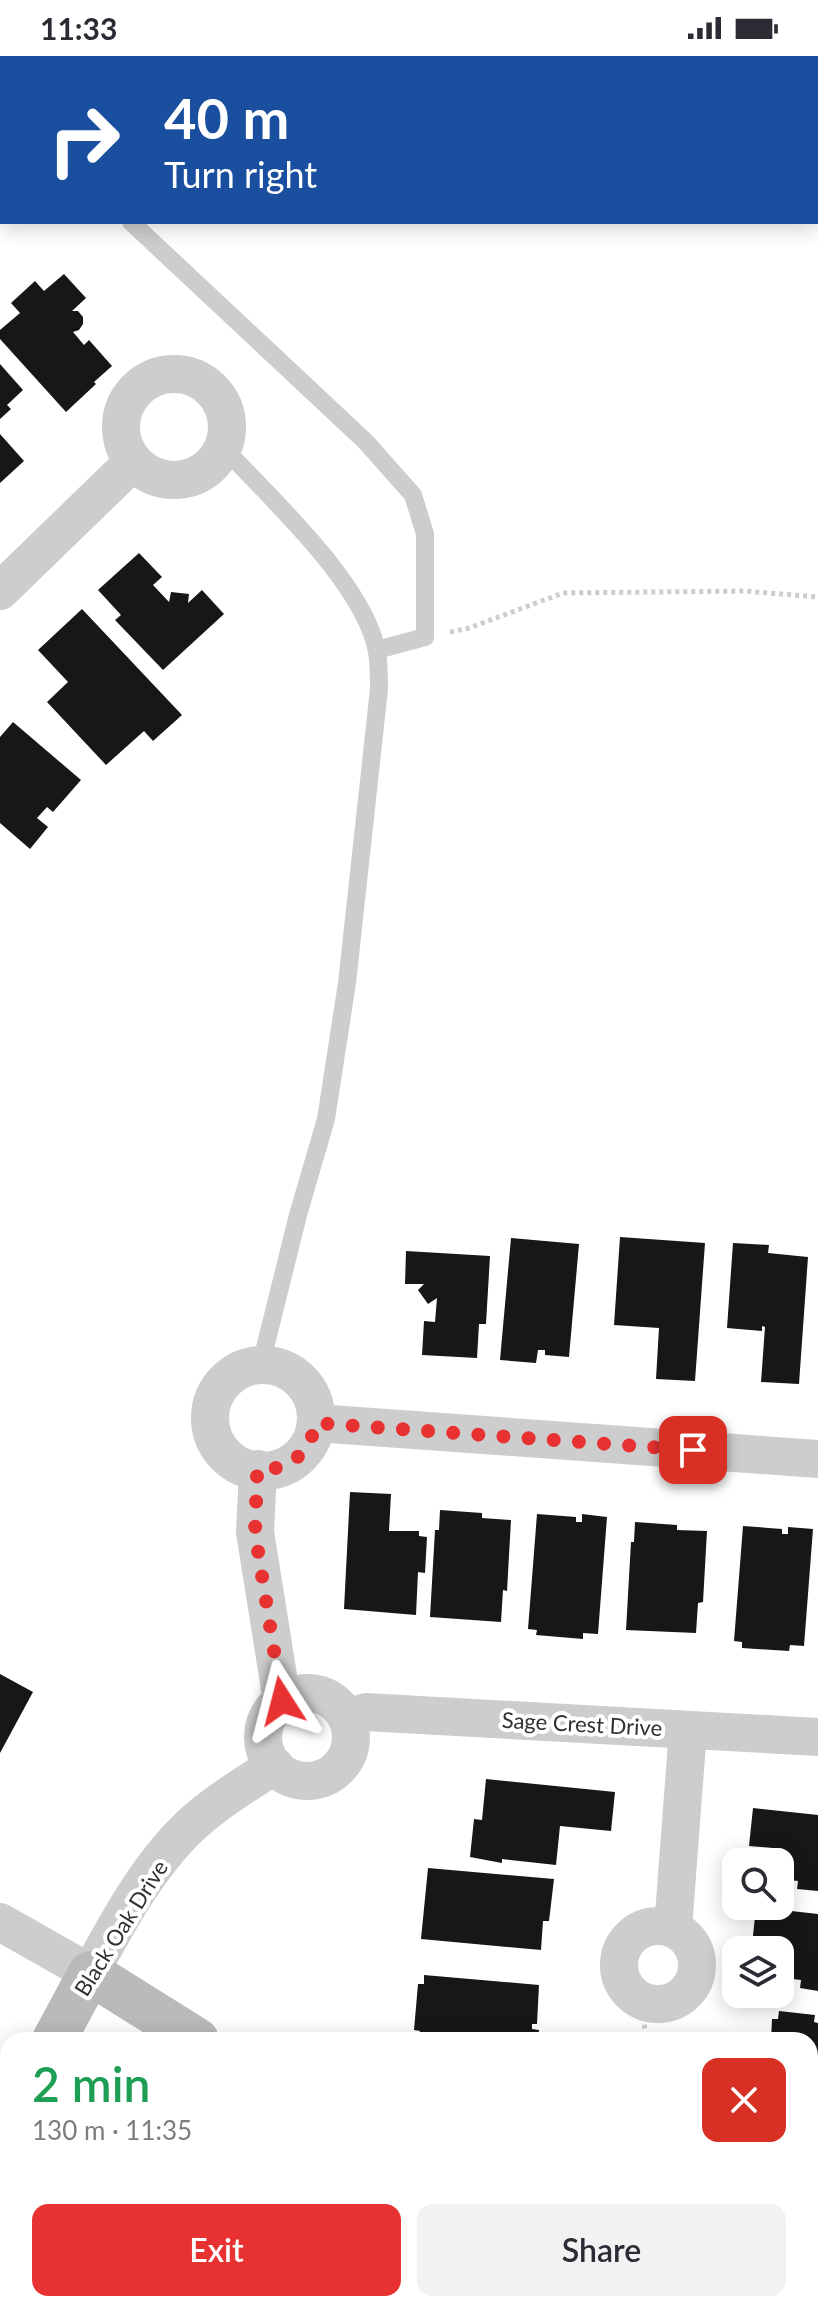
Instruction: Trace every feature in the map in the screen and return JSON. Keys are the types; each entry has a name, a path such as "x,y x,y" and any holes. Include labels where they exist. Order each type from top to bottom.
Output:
{"street":[{"path":"171,374 189,376 205,384 218,398 225,415 227,433 223,447 205,470 178,480 146,472 133,462 125,448 121,431 122,415 128,399 139,386 153,378 171,374"},
{"path":"0,591 133,462"},
{"path":"261,1364 279,1367 295,1375 312,1397 316,1423 313,1437 295,1460 282,1467 258,1469 236,1463 223,1452 214,1438 210,1422 218,1390 228,1377 261,1364"},
{"path":"316,1423 818,1459"},
{"path":"258,1469 255,1532 282,1701"},
{"path":"314,1693 337,1704 347,1718 352,1740 348,1754 340,1767 328,1776 313,1781 297,1780 281,1773 263,1745 263,1728 270,1713 282,1701 297,1694 314,1693"},
{"name":"Sage Crest Drive","path":"347,1718 366,1712 818,1737"},
{"path":"673,1928 688,1730"},
{"name":"Black Oak Drive","path":"58,2032 90,1973 163,1858 197,1820 243,1784 275,1766"},
{"path":"0,1922 184,2032"},
{"path":"660,1925 673,1928 685,1936 693,1948 698,1961 696,1975 690,1988 680,1998 667,2004 653,2005 640,2001 629,1993 621,1981 619,1954 635,1932 660,1925"}],"lane":[{"path":"133,224 366,442 413,495 425,534 425,637 377,650"},
{"path":"223,447 341,576 367,621 377,650 379,689 347,983 326,1119 298,1215 261,1364"}],"path":[{"path":"425,637 469,628 563,593 744,591 818,597"},
{"path":"640,2001 646,2032"}],"building":[{"path":"64,274 86,298 72,311 78,311 83,317 79,330 73,332 84,345 89,340 112,366 66,412 0,339 0,330 20,313 11,303 35,281 44,291"},
{"path":"0,364 23,390 7,405 11,409 0,419"},
{"path":"0,434 24,461 0,483"},
{"path":"139,553 162,577 153,585 169,602 171,592 189,594 188,603 202,590 224,614 163,670 115,620 121,615 98,590"},
{"path":"82,609 182,715 153,741 144,731 106,765 47,702 68,682 38,650"},
{"path":"13,722 81,780 53,812 47,807 37,818 48,827 30,849 0,823 0,737"},
{"path":"620,1237 705,1243 695,1381 656,1379 659,1328 614,1325"},
{"path":"511,1238 579,1244 569,1357 545,1355 545,1350 538,1350 536,1363 500,1360"},
{"path":"733,1243 769,1245 768,1253 808,1257 799,1384 761,1382 765,1327 762,1326 762,1331 727,1328"},
{"path":"406,1251 490,1256 486,1324 479,1324 477,1358 422,1355 424,1321 435,1322 437,1298 428,1304 418,1290 424,1284 405,1284"},
{"path":"350,1492 391,1494 389,1531 419,1531 419,1536 427,1537 425,1573 418,1572 416,1615 344,1609"},
{"path":"440,1510 482,1513 482,1518 511,1520 507,1591 503,1590 501,1622 430,1617 435,1530 439,1530"},
{"path":"537,1514 576,1517 576,1522 582,1522 582,1514 607,1517 598,1634 583,1633 583,1639 536,1635 537,1630 528,1629"},
{"path":"635,1522 677,1525 677,1530 707,1531 703,1602 698,1603 696,1633 626,1630"},
{"path":"743,1526 782,1529 782,1534 788,1534 788,1527 813,1529 804,1646 790,1645 789,1651 742,1648 742,1642 734,1641"},
{"path":"0,1674 33,1692 0,1753"},
{"path":"486,1779 615,1792 611,1831 560,1826 556,1865 502,1859 502,1863 470,1857 474,1819 482,1820"},
{"path":"753,1808 818,1815 818,1891 797,1889 794,1848 749,1846"},
{"path":"428,1868 554,1879 549,1921 543,1921 541,1950 421,1939"},
{"path":"794,1911 818,1914 818,1991 800,1988 801,1980 794,1979 794,1936 753,1936 755,1920 794,1920"},
{"path":"424,1975 539,1985 537,2024 532,2024 532,2029 539,2032 414,2030 418,1984 424,1984"},
{"path":"779,2011 815,2015 818,2032 771,2032 772,2019 778,2019"}],"route":[{"path":"282,1701 255,1532 257,1476 258,1469 282,1467 295,1460 313,1437 316,1423 693,1450"}]}
